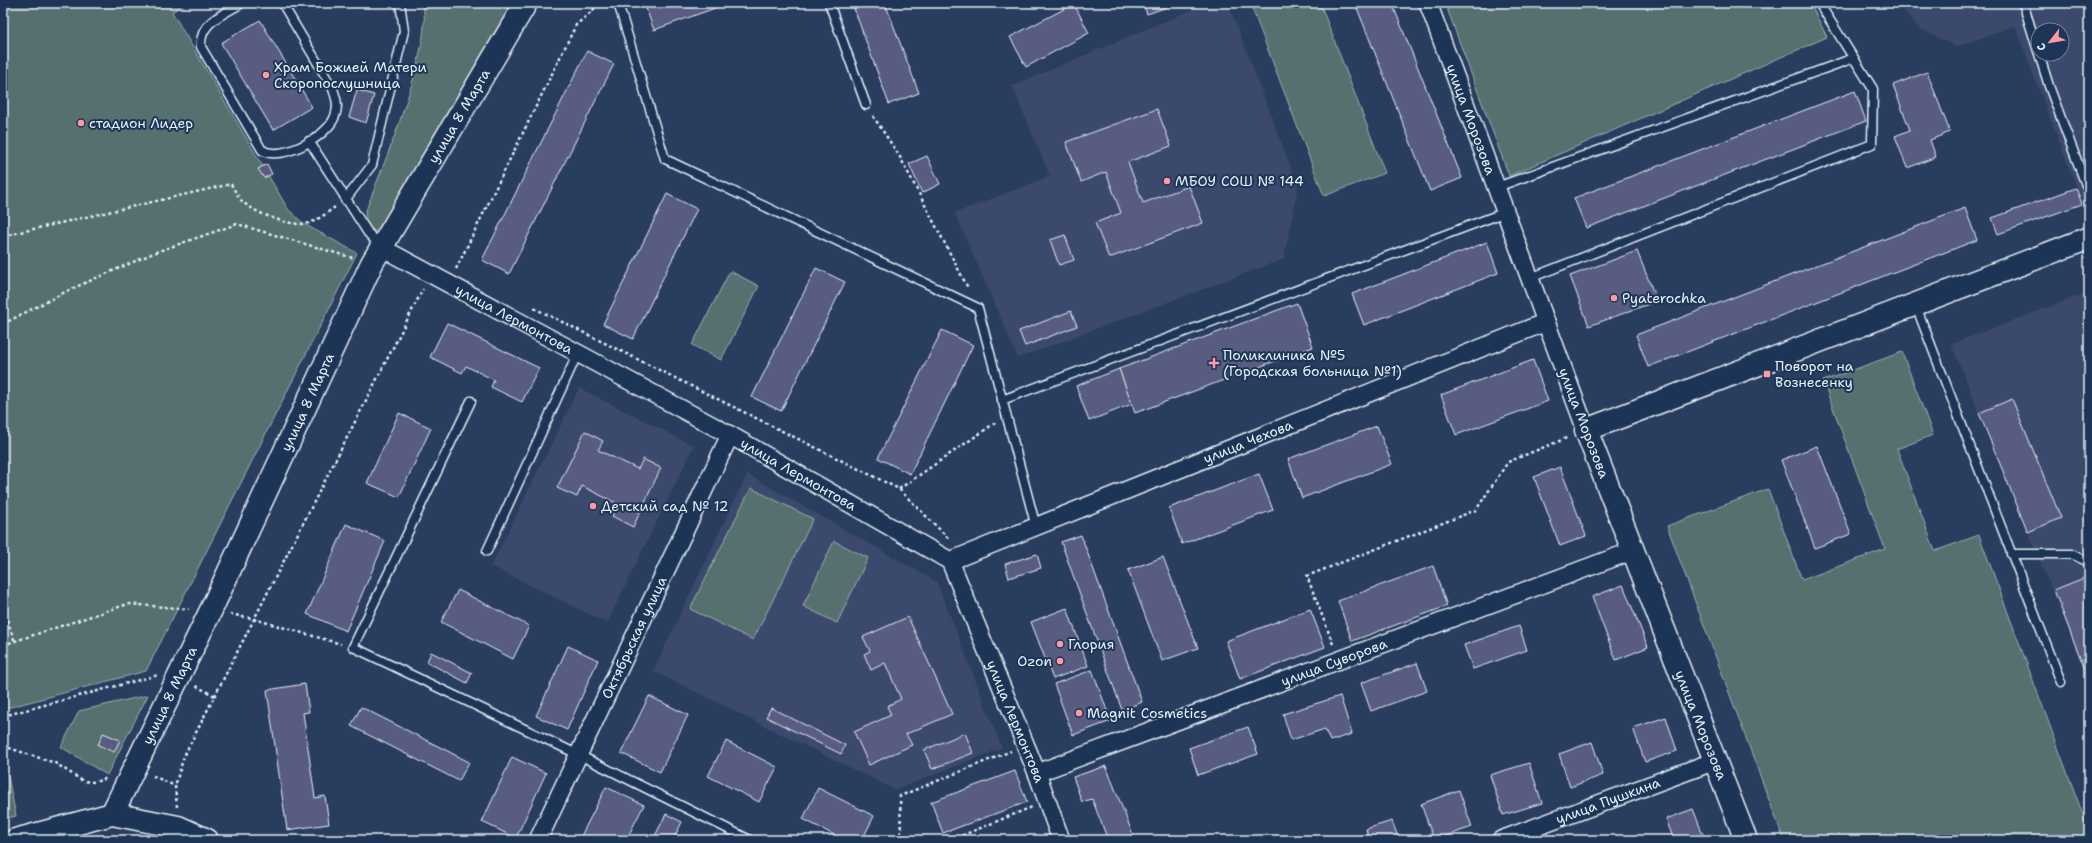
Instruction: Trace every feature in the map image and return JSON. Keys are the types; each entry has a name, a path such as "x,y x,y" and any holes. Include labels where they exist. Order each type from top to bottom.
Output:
{"street":[{"name":"улица 8 Марта","path":"112,814 211,610 377,255 526,3"},
{"name":"улица Морозова","path":"1428,3 1586,430 1746,840"},
{"path":"1586,430 2089,238"},
{"name":"улица Лермонтова","path":"377,255 578,353 730,435 950,561 1037,774 1062,840"},
{"name":"улица Чехова","path":"950,561 1546,322"},
{"name":"Октябрьская улица","path":"538,840 730,435"},
{"name":"улица Суворова","path":"1037,774 1632,551"},
{"name":"улица Пушкина","path":"1501,840 1715,760"},
{"path":"15,840 112,814 178,827 207,840"}],"lane":[{"path":"242,3 204,29 200,37 201,46 262,150 268,153 289,152 309,141 329,126 335,117 338,104 333,89 282,3"},
{"path":"345,200 372,165 404,31 400,3"},
{"path":"618,3 665,159 978,308 1036,527"},
{"path":"829,3 866,105"},
{"path":"1530,278 1872,144 1874,89 1818,3"},
{"path":"2023,3 2030,25"},
{"path":"1497,187 1854,58"},
{"path":"2042,62 2089,193"},
{"path":"309,141 345,200 368,233 377,255"},
{"path":"1002,400 1506,212"},
{"path":"1915,304 2061,682"},
{"path":"487,551 578,353"},
{"path":"471,401 353,647 579,755 750,840"},
{"path":"2012,554 2072,554 2089,562"}],"path":[{"path":"456,269 576,25 601,3"},
{"path":"866,105 900,156 978,308"},
{"path":"3,236 231,184 240,200 249,207 279,220 304,224 326,214 345,200"},
{"path":"3,324 69,290 156,252 237,224 377,255"},
{"path":"178,827 175,786 184,756 425,286 424,279 456,269 464,273"},
{"path":"528,305 899,489 951,541"},
{"path":"899,489 1006,416"},
{"path":"1339,661 1307,576 1476,510 1508,462 1586,430"},
{"path":"3,645 128,604 211,610 254,619 353,647"},
{"path":"3,609 15,642"},
{"path":"3,716 165,673 178,676 215,696"},
{"path":"3,746 55,763 83,781 96,782 110,777 120,768 134,767 175,786"},
{"path":"901,840 900,796 1014,750"},
{"path":"951,840 1047,802"}],"shaded area":[{"name":"МБОУ СОШ № 144","path":"1208,3 1228,3 1298,186 1284,259 1018,358 955,213 1050,176 1012,86"},
{"path":"1902,3 2089,3 2089,202 2083,204 2015,26 1956,47 1917,27 1904,10"},
{"path":"2089,292 2089,681 1951,344"},
{"name":"Детский сад № 12","path":"579,388 694,446 607,623 491,566"},
{"path":"747,474 937,582 1002,748 895,790 653,671"}],"green space":[{"path":"3,3 186,3 172,12 288,209 304,224 357,253 146,671 3,709"},
{"path":"422,3 520,3 383,231 374,231 367,224 365,213 394,138 414,75 421,46 424,21"},
{"path":"1250,3 1320,3 1385,173 1324,196"},
{"path":"1445,3 1810,3 1827,37 1509,176"},
{"path":"730,271 759,286 721,360 692,345"},
{"path":"1902,352 1933,435 1897,449 1935,551 1979,535 2089,831 2089,840 1784,840 1667,526 1768,489 1802,580 1885,549 1823,381"},
{"path":"751,488 813,519 753,640 690,609"},
{"path":"834,541 868,558 837,623 803,606"},
{"path":"148,695 107,775 61,747 79,711"},
{"path":"3,768 7,772 16,816 3,819"}],"building":[{"path":"644,3 729,3 654,30"},
{"path":"852,3 885,3 919,93 889,104"},
{"path":"1143,3 1178,3 1147,14"},
{"path":"1355,3 1392,3 1462,178 1430,191"},
{"path":"1074,4 1089,33 1026,67 1010,37"},
{"name":"Храм Божией Матери Скоропослушница","path":"260,20 312,107 273,130 221,43"},
{"path":"587,51 614,64 509,274 482,260"},
{"path":"1927,72 1950,132 1930,140 1936,157 1907,168 1895,136 1910,130 1893,85"},
{"path":"357,90 374,95 366,123 349,117"},
{"path":"1855,91 1866,121 1586,228 1574,198"},
{"path":"1157,109 1171,146 1128,162 1143,203 1189,186 1203,223 1109,258 1095,223 1121,213 1106,172 1081,182 1066,142"},
{"path":"927,156 940,184 922,193 909,164"},
{"path":"267,164 272,174 264,178 258,169"},
{"path":"2076,188 2082,204 1998,234 1992,218"},
{"path":"667,194 697,209 633,339 603,324"},
{"path":"1965,208 1977,240 1648,367 1636,335"},
{"path":"1065,235 1074,260 1059,265 1050,240"},
{"path":"1487,242 1498,273 1364,325 1352,294"},
{"path":"1637,251 1657,301 1589,326 1570,276"},
{"path":"816,268 845,282 781,411 752,397"},
{"path":"1297,303 1313,347 1135,413 1119,369"},
{"path":"1071,311 1077,326 1025,346 1019,331"},
{"path":"447,323 539,368 522,402 491,387 494,380 466,366 462,373 430,357"},
{"path":"942,330 973,345 910,474 878,458"},
{"path":"1533,360 1548,401 1456,435 1441,395"},
{"path":"1119,369 1132,404 1089,421 1076,386"},
{"path":"2012,399 2061,518 2028,532 1979,413"},
{"path":"399,413 431,428 399,497 367,483"},
{"path":"1377,426 1392,464 1302,498 1288,459"},
{"path":"585,431 603,441 598,450 638,469 643,459 661,468 633,527 612,516 618,504 582,486 577,497 557,488"},
{"path":"1817,446 1851,534 1815,548 1781,460"},
{"path":"1560,467 1586,536 1560,546 1534,477"},
{"path":"1259,474 1273,510 1182,544 1169,508"},
{"path":"346,524 385,541 346,631 307,614"},
{"path":"1081,535 1142,702 1122,710 1061,542"},
{"path":"1037,554 1041,568 1009,578 1005,564"},
{"path":"1163,557 1198,648 1162,661 1128,570"},
{"path":"1433,566 1447,606 1352,641 1338,601"},
{"path":"2089,576 2089,680 2054,590"},
{"path":"1623,585 1648,647 1616,660 1592,597"},
{"path":"458,590 529,626 513,659 441,622"},
{"name":"Глория","path":"1067,608 1088,666 1053,679 1031,622"},
{"path":"1310,609 1325,647 1240,679 1226,641"},
{"path":"908,617 952,714 906,734 912,745 869,765 854,732 891,715 887,706 901,699 885,663 871,670 864,654 870,651 863,637"},
{"path":"1519,626 1527,650 1473,669 1464,645"},
{"path":"568,646 598,660 567,730 536,716"},
{"path":"431,652 472,673 467,683 427,662"},
{"path":"1417,663 1427,691 1371,711 1361,683"},
{"path":"1092,670 1111,721 1073,735 1054,684"},
{"path":"305,684 309,712 303,713 315,798 325,796 329,824 287,830 267,690"},
{"path":"649,696 688,715 660,772 621,753"},
{"path":"1340,696 1352,734 1330,741 1325,729 1291,740 1283,714"},
{"path":"361,707 469,762 459,781 351,726"},
{"path":"771,708 845,745 841,754 766,717"},
{"path":"1666,717 1677,751 1645,762 1633,728"},
{"path":"1248,727 1258,754 1198,775 1189,748"},
{"path":"103,733 120,740 114,752 98,745"},
{"path":"965,733 973,753 932,769 924,750"},
{"path":"726,741 777,767 759,802 708,776"},
{"path":"1592,742 1603,775 1570,787 1559,754"},
{"path":"512,757 546,773 516,838 482,822"},
{"path":"1529,763 1542,803 1503,815 1490,775"},
{"path":"1106,766 1135,840 1108,840 1092,799 1082,802 1073,777"},
{"path":"1015,771 1027,802 943,833 931,802"},
{"path":"606,787 644,805 626,840 579,840"},
{"path":"818,788 874,816 862,840 844,840 803,819"},
{"path":"1459,790 1472,827 1434,840 1421,804"},
{"path":"1693,809 1705,840 1674,840 1666,819"},
{"path":"666,814 682,822 673,840 653,840"},
{"path":"1392,821 1399,840 1369,840 1366,829"}],"place":[{"name":"Храм Божией Матери Скоропослушница","path":"266,75"},
{"name":"стадион Лидер","path":"81,123"},
{"name":"МБОУ СОШ № 144","path":"1167,181"},
{"name":"Pyaterochka","path":"1614,298"},
{"name":"Поликлиника №5 (Городская больница №1)","path":"1214,363"},
{"name":"Поворот на Вознесенку","path":"1767,374"},
{"name":"Детский сад № 12","path":"593,506"},
{"name":"Глория","path":"1060,644"},
{"name":"Ozon","path":"1060,661"},
{"name":"Magnit Cosmetics","path":"1079,713"}]}
